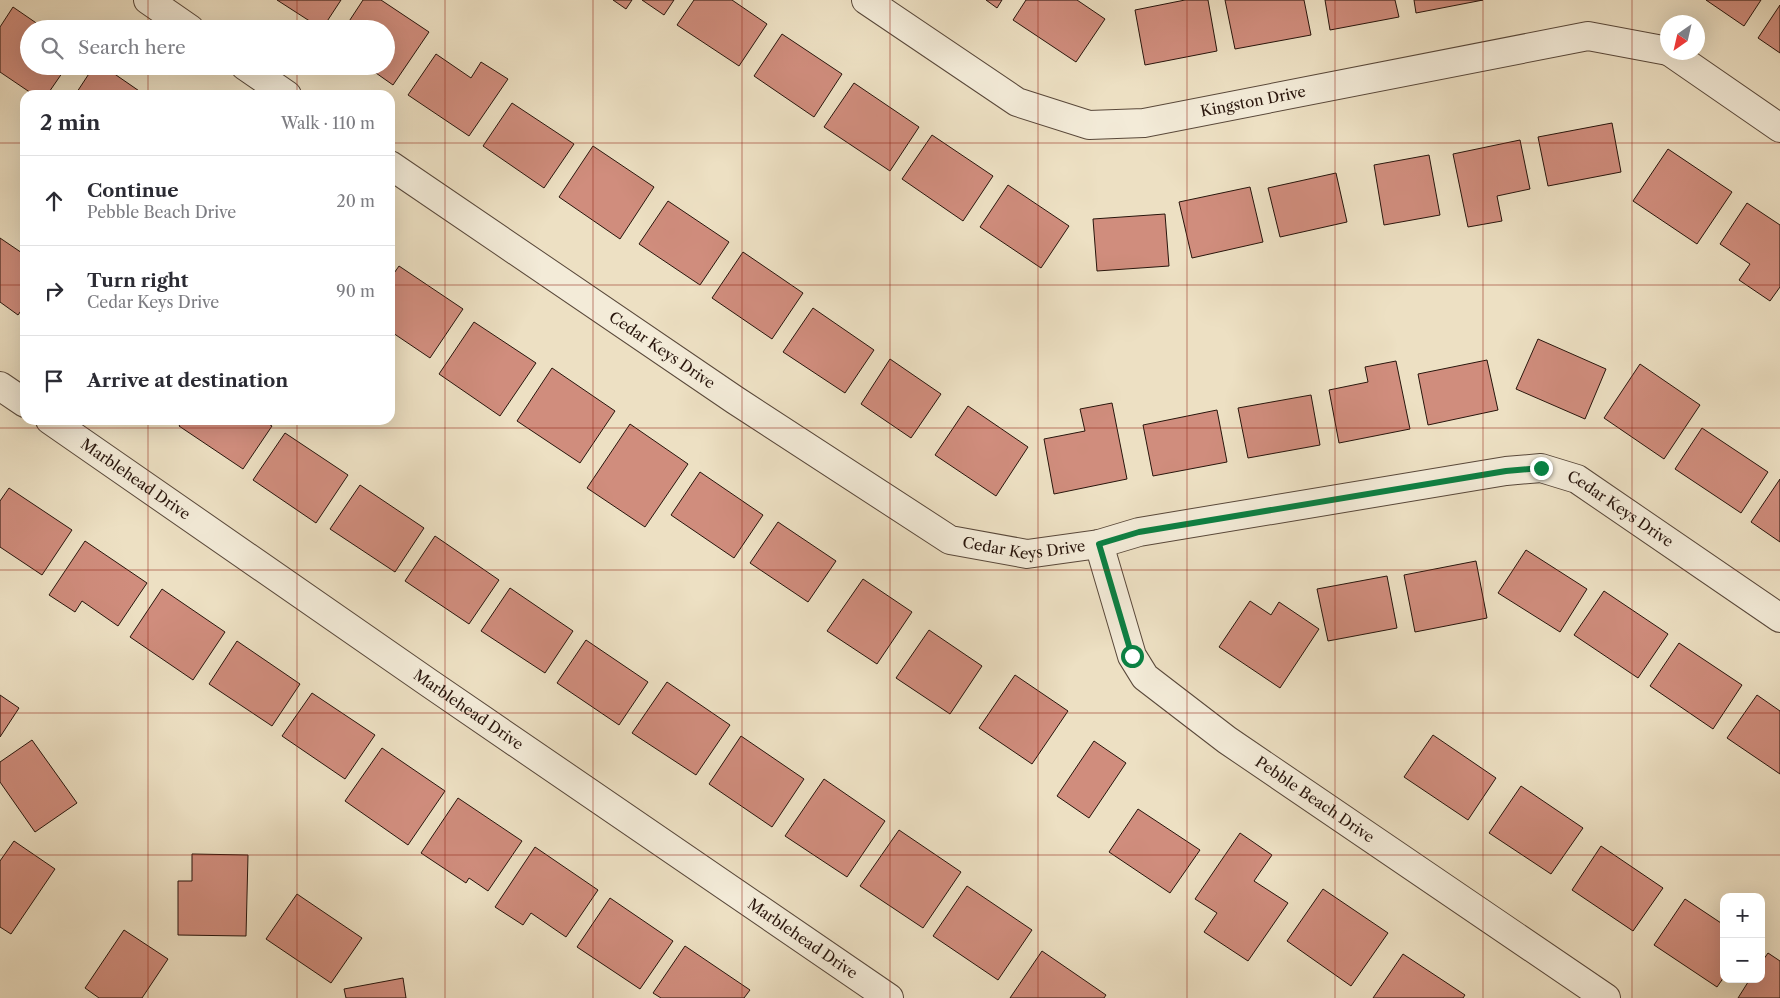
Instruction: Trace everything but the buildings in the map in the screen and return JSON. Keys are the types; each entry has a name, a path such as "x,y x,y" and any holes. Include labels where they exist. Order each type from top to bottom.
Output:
{"street":[{"path":"148,0 177,20"},
{"name":"Kingston Drive","path":"866,0 1018,102 1089,125 1144,123 1588,36 1660,50"},
{"name":"Kingston Drive","path":"1681,60 1780,128"},
{"path":"258,75 280,90"},
{"name":"Cedar Keys Drive","path":"395,168 735,400 950,540 1027,554 1099,544 1139,532 1506,471 1541,468 1577,479 1780,618"},
{"path":"0,386 20,400"},
{"name":"Marblehead Drive","path":"57,425 445,694 889,998"},
{"name":"Pebble Beach Drive","path":"1099,544 1132,656 1145,677 1227,740 1606,998"}],"route":[{"path":"1132,656 1099,544 1139,532 1506,471 1541,468"}]}
